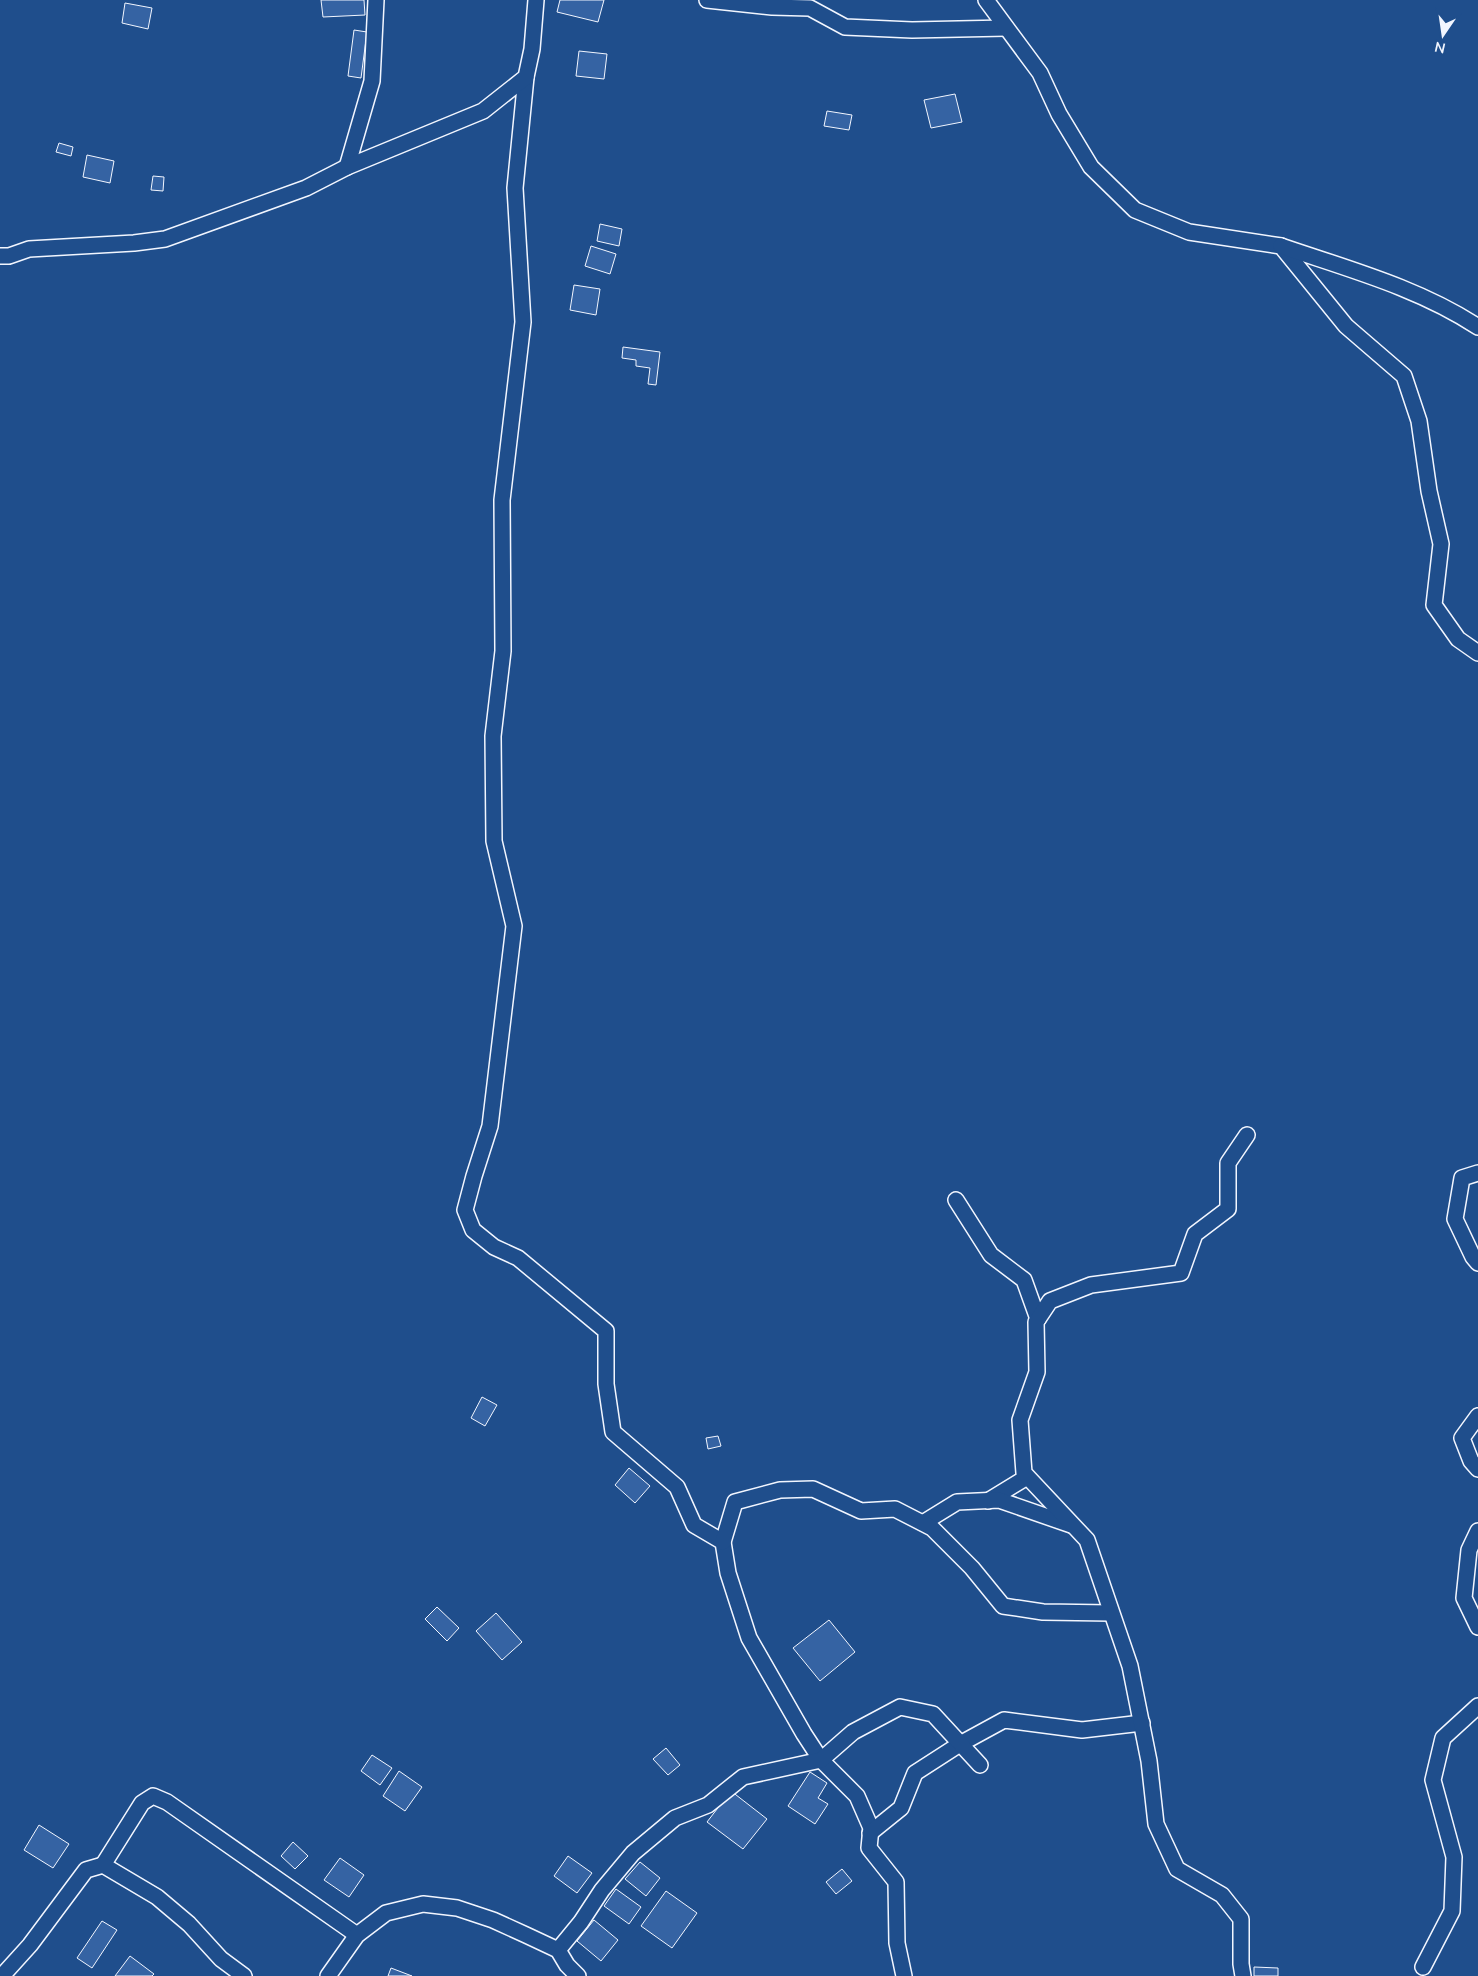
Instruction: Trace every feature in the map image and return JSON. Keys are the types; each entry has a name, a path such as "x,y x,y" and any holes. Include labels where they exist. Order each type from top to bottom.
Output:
{"street":[{"path":"347,167 372,81 376,0"},
{"path":"536,0 515,188 523,322 502,500 503,651 493,736 494,841 514,926 490,1126 465,1210 473,1230 494,1247 518,1258 606,1331 606,1384 613,1432 677,1487 694,1525 723,1542"},
{"path":"707,0 772,7 810,8 845,27 912,30 1006,28"},
{"path":"986,0 1040,73 1059,114 1091,167 1135,210 1188,232 1281,246 1402,288 1455,312 1478,327"},
{"path":"0,256 10,256 29,249 134,244 165,239 306,188 347,167 483,111 526,77"},
{"path":"1281,246 1346,326 1404,376 1420,421 1429,491 1441,544 1434,605 1458,639 1478,653"},
{"path":"1243,1976 1241,1964 1241,1919 1222,1895 1177,1869 1156,1824 1149,1761 1130,1666 1087,1540 1024,1473 1020,1420 1037,1372 1036,1322 1050,1301 1091,1285 1181,1273 1195,1234 1228,1209 1228,1164 1247,1135"},
{"path":"1478,1173 1462,1178 1455,1219 1473,1257 1478,1263"},
{"path":"956,1200 991,1255 1024,1280 1038,1319"},
{"path":"1478,1416 1462,1438 1471,1461 1478,1468"},
{"path":"988,1501 1027,1477"},
{"path":"904,1976 897,1943 896,1882 869,1848 871,1828 857,1796 821,1760 749,1638 728,1573 723,1542 735,1502 780,1490 813,1489 861,1511 895,1509 932,1528 972,1568 1003,1606 1043,1612 1111,1613"},
{"path":"923,1523 957,1502 999,1500 1072,1525"},
{"path":"1478,1531 1470,1550 1464,1598 1478,1627"},
{"path":"558,1950 581,1922 602,1890 633,1853 675,1818 708,1805 743,1777 821,1760 854,1732 900,1706 933,1714 980,1765"},
{"path":"1423,1967 1452,1911 1454,1857 1433,1780 1443,1738 1478,1706"},
{"path":"870,1833 901,1808 915,1773 960,1744 1004,1720 1082,1730 1142,1723"},
{"path":"2,1976 30,1945 86,1870 103,1865 142,1803 153,1796 167,1802 356,1935"},
{"path":"103,1865 157,1897 189,1924 221,1959 244,1976"},
{"path":"328,1976 356,1935 386,1913 423,1904 457,1908 493,1920 558,1950 567,1965 578,1976"}],"building":[{"path":"321,0 364,0 365,15 323,17"},
{"path":"560,0 604,0 598,22 557,12"},
{"path":"125,3 152,8 148,29 122,23"},
{"path":"354,30 367,32 361,78 348,76"},
{"path":"579,51 607,54 604,79 576,76"},
{"path":"955,94 962,122 931,128 924,100"},
{"path":"827,111 852,115 849,130 824,126"},
{"path":"59,143 73,147 71,156 56,152"},
{"path":"87,155 114,161 110,183 83,177"},
{"path":"153,176 164,177 163,191 151,190"},
{"path":"600,224 622,229 619,246 597,241"},
{"path":"591,246 616,254 610,274 585,266"},
{"path":"574,285 600,289 596,315 570,310"},
{"path":"623,347 660,352 656,385 648,384 650,368 636,366 636,360 622,358"},
{"path":"482,1397 497,1405 485,1426 471,1418"},
{"path":"718,1436 721,1446 708,1449 706,1438"},
{"path":"629,1468 650,1486 635,1503 615,1485"},
{"path":"437,1607 459,1628 447,1641 425,1619"},
{"path":"496,1613 522,1642 502,1660 476,1631"},
{"path":"829,1620 855,1652 820,1681 793,1648"},
{"path":"666,1748 680,1765 668,1775 653,1759"},
{"path":"372,1755 392,1768 380,1785 361,1771"},
{"path":"399,1771 422,1787 405,1811 383,1796"},
{"path":"810,1772 827,1783 818,1798 828,1804 815,1824 788,1806"},
{"path":"731,1791 767,1819 743,1849 707,1822"},
{"path":"39,1825 69,1844 53,1868 24,1850"},
{"path":"293,1842 308,1856 295,1869 281,1856"},
{"path":"568,1856 592,1873 577,1893 554,1876"},
{"path":"340,1858 364,1875 349,1897 324,1880"},
{"path":"640,1862 660,1878 646,1896 625,1879"},
{"path":"842,1869 852,1881 836,1894 826,1882"},
{"path":"616,1889 641,1907 629,1924 604,1906"},
{"path":"666,1891 697,1913 672,1948 641,1926"},
{"path":"594,1920 618,1940 601,1961 577,1941"},
{"path":"102,1921 117,1930 92,1968 77,1958"},
{"path":"130,1956 154,1974 152,1976 115,1976"},
{"path":"1254,1967 1278,1968 1278,1976 1254,1976"},
{"path":"391,1968 412,1976 388,1976"}]}
